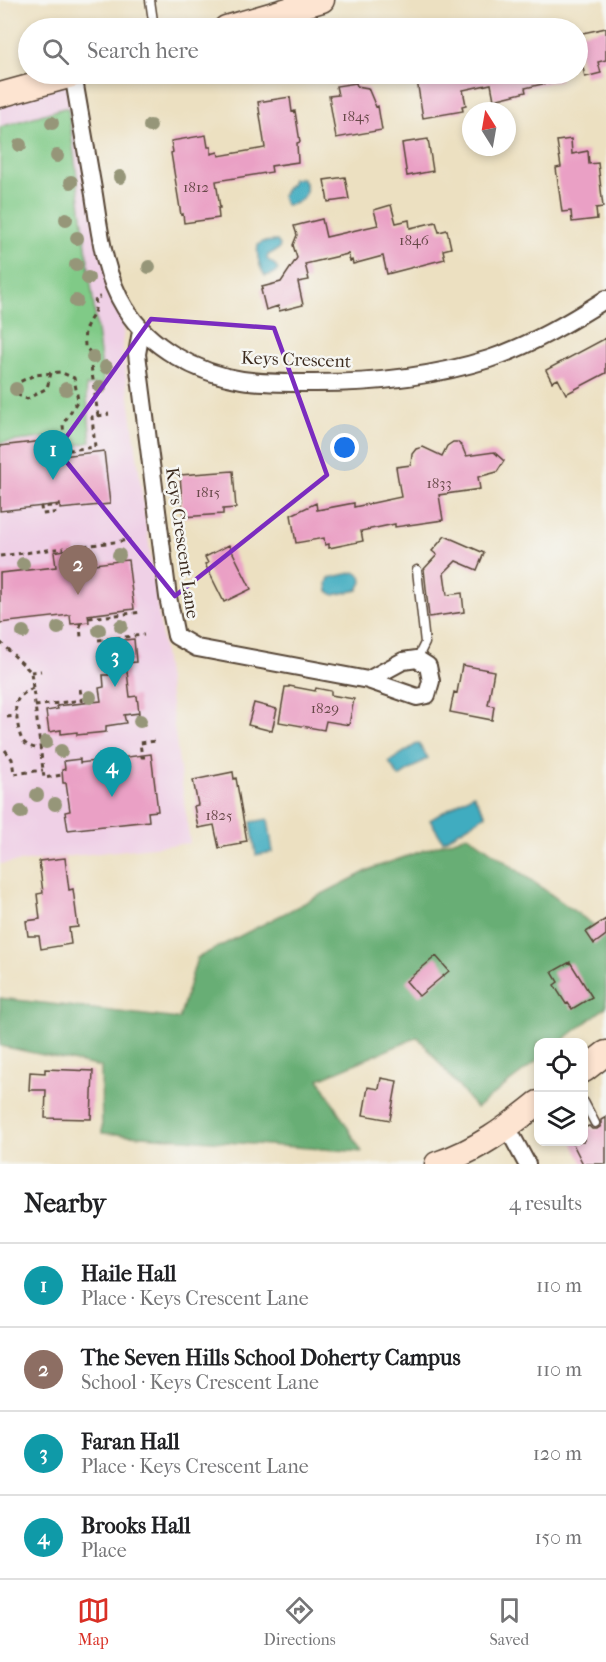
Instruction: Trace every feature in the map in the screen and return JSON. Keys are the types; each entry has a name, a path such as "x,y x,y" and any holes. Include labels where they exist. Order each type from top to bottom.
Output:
{"main road":[{"path":"260,18 322,0"},
{"path":"0,95 39,84"},
{"path":"588,1067 606,1053"},
{"path":"437,1164 485,1142 534,1106"}],"street":[{"name":"Keys Crescent","path":"77,84 105,260 116,293 141,331 169,352 215,374 241,380 336,384 396,379 448,370 490,358 530,342 606,298"},
{"name":"Keys Crescent Lane","path":"141,331 137,354 168,597 177,636 197,648 369,680 417,697 427,695 431,681 428,666 417,659"},
{"path":"369,680 403,661 417,659"},
{"path":"507,1128 527,1164"}],"lane":[{"path":"150,0 153,18"},
{"path":"417,570 425,643 417,659"},
{"path":"588,1110 595,1123"}],"path":[{"path":"95,298 96,308 85,329 84,336 85,347 90,351 98,416"},
{"path":"51,373 47,388 27,399 18,395 19,382 35,375 51,373 60,372 74,378 78,400 63,424 64,440 70,450"},
{"path":"59,457 59,451 95,447 92,417 109,414"},
{"path":"57,436 64,440"},
{"path":"60,505 41,507 42,514 60,512"},
{"path":"75,547 130,540"},
{"path":"0,556 64,548"},
{"path":"89,618 142,612"},
{"path":"80,623 81,638"},
{"path":"98,640 144,635"},
{"path":"0,642 31,672 44,778 62,775"},
{"path":"31,672 41,671"},
{"path":"33,688 19,698 15,704 20,736 24,744 41,749"},
{"path":"80,689 82,706"},
{"path":"35,706 82,700"},
{"path":"7,717 17,716"},
{"path":"145,757 142,757 140,743 156,741"},
{"path":"5,750 12,759 14,774 43,770"}],"highlighted area":[{"path":"151,319 274,328 327,475 175,596 57,450"}],"shaded area":[{"path":"38,84 75,84 105,260 126,309 122,346 190,843 0,864 0,95"}],"green space":[{"path":"68,108 104,384 86,386 91,442 74,446 68,438 60,436 0,443 0,127"},
{"path":"468,835 606,934 606,1007 565,1038 534,1038 534,1063 476,1108 418,1037 319,1079 362,1152 102,1133 101,1067 0,1046 0,998 179,1019 197,958 373,868"}],"water":[{"path":"302,178 306,188 304,197 296,203 285,205 282,196 285,190 291,185 293,179"},
{"path":"277,241 280,245 279,249 268,255 267,259 278,270 265,276 258,261 258,245 262,242"},
{"path":"355,572 361,576 362,582 358,590 334,595 328,591 329,578"},
{"path":"418,743 428,758 399,777 389,762"},
{"path":"473,794 486,815 443,841 430,820"},
{"path":"268,819 273,852 256,855 251,822"}],"building":[{"path":"606,28 606,60 598,62 601,73 588,76 588,32"},
{"path":"356,84 368,88 376,107 378,106 382,130 336,138 329,96 338,95 336,86"},
{"path":"418,84 491,84 463,90 465,102 462,102 462,111 423,118"},
{"path":"491,84 542,84 525,88 526,92 494,100"},
{"path":"290,97 292,112 295,111 300,142 297,143 298,162 271,166 272,172 216,181 220,208 218,208 219,218 184,223 171,153 173,152 171,141 206,135 211,154 218,152 219,156 265,148 258,102"},
{"path":"428,139 433,171 407,176 402,143"},
{"path":"571,139 572,154 588,151 589,164 598,163 603,207 596,208 597,219 572,222 571,211 562,212 556,168 561,167 557,141"},
{"path":"345,177 349,199 328,202 324,180"},
{"path":"391,205 396,223 409,220 410,228 436,222 439,232 447,230 451,248 443,250 445,259 387,274 383,256 353,264 348,254 305,264 309,280 298,282 303,305 279,311 278,306 266,310 262,287 281,282 297,258 293,245 297,235 294,226 322,219 326,237 378,225 374,210"},
{"path":"606,338 606,373 566,394 558,379 552,382 546,370"},
{"path":"52,440 54,457 104,451 110,504 60,509 60,504 0,511 0,446"},
{"path":"453,442 462,446 466,456 494,452 504,461 497,472 478,477 480,489 439,495 443,520 395,527 395,524 361,531 363,541 329,548 329,544 325,545 324,538 296,543 291,515 316,503 317,510 354,503 354,507 401,497 396,467 411,465 412,454 416,449 423,447 442,456 447,446"},
{"path":"233,471 236,508 223,509 223,514 183,517 180,475"},
{"path":"445,536 484,553 477,570 456,561 444,573 447,595 462,593 464,612 429,617 424,569 437,555 432,551"},
{"path":"229,545 251,589 224,602 205,564 208,563 205,557"},
{"path":"75,548 77,566 128,560 134,609 88,615 89,622 71,624 70,615 0,623 0,573 56,567 54,552"},
{"path":"134,639 136,662 126,663 130,697 137,696 139,713 124,715 126,723 106,726 106,732 77,735 77,732 61,734 61,730 49,732 46,711 58,709 57,706 101,701 99,688 104,687 103,675 109,675 106,642"},
{"path":"462,665 494,671 488,705 494,706 492,720 450,712 454,692 457,693"},
{"path":"285,687 315,691 316,688 331,691 331,695 354,699 349,725 326,721 324,730 279,722"},
{"path":"254,703 277,709 272,731 248,725"},
{"path":"151,754 158,811 148,812 149,821 68,830 65,812 70,811 66,783 63,783 64,761 80,759 80,763"},
{"path":"233,772 247,841 219,848 214,825 198,828 194,806 198,805 193,780"},
{"path":"65,858 69,890 73,889 78,927 69,928 71,944 41,949 39,936 28,936 26,921 40,919 37,894 43,893 39,861"},
{"path":"606,919 606,935 594,944 586,932"},
{"path":"436,956 449,971 419,996 406,981"},
{"path":"570,962 592,997 572,1009 554,985 558,982 552,972"},
{"path":"45,1069 93,1071 91,1119 45,1118 46,1090 29,1090 30,1072 45,1073"},
{"path":"381,1078 397,1081 390,1120 363,1115 368,1087 379,1089"},
{"path":"606,1117 606,1164 583,1164 574,1146 588,1146 588,1126 597,1129 601,1126 601,1120"}],"place":[{"name":"Haile Hall","path":"53,480"},
{"name":"The Seven Hills School Doherty Campus","path":"78,595"},
{"name":"Faran Hall","path":"115,687"},
{"name":"Brooks Hall","path":"112,797"}]}
